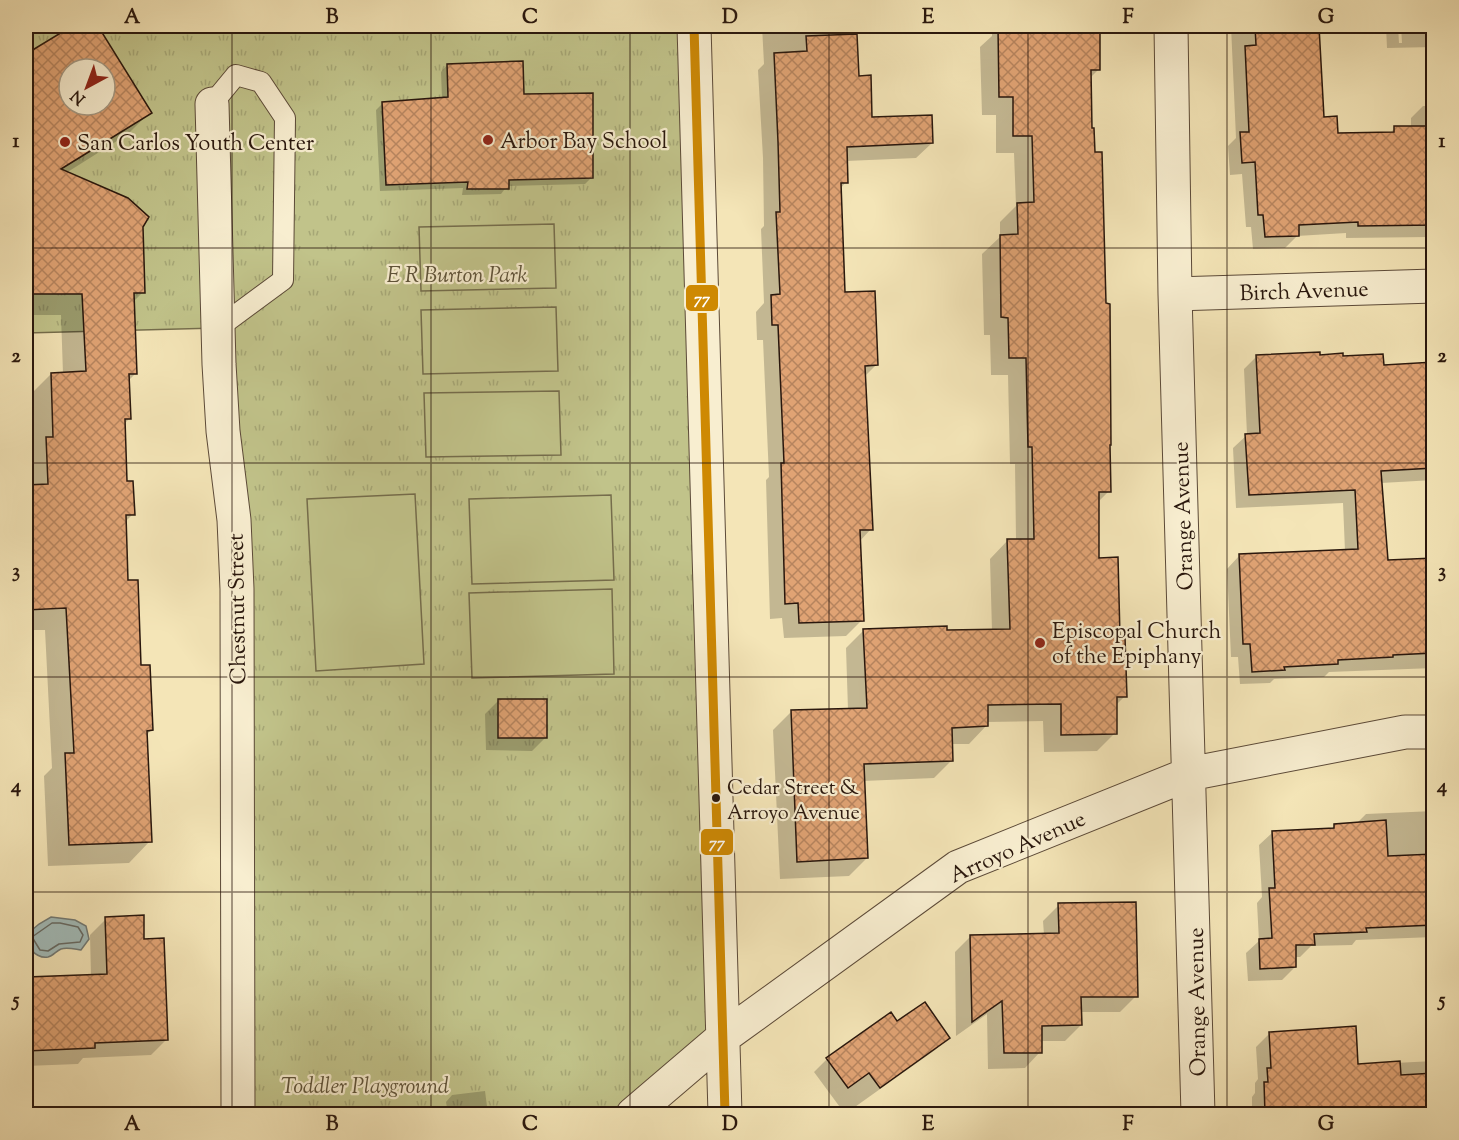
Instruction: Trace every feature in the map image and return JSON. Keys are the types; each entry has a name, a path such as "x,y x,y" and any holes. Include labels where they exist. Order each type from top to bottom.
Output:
{"street":[{"path":"694,26 725,1114"},
{"name":"Orange Avenue","path":"1171,26 1175,294 1198,1114"},
{"name":"Chestnut Street","path":"212,104 223,431 234,520 237,589 238,1114"},
{"name":"Birch Avenue","path":"1175,294 1434,286"},
{"name":"Arroyo Avenue","path":"633,1114 722,1038 958,867 1189,774 1405,732 1434,732"}],"lane":[{"path":"212,104 236,75 261,82 285,118 283,280 218,328"}],"green space":[{"name":"E R Burton Park","path":"26,26 694,26 722,1038 633,1114 238,1114 217,328 26,333"},
{"path":"554,224 556,288 421,291 419,227"},
{"path":"556,307 558,371 423,374 421,310"},
{"path":"559,391 561,455 426,457 424,393"},
{"path":"415,494 424,664 316,671 307,499"},
{"path":"611,495 614,580 472,584 469,499"},
{"path":"612,589 614,674 472,678 469,593"}],"water":[{"path":"51,917 75,920 86,926 89,939 81,950 63,948 44,957 32,951 27,943 26,935"}],"building":[{"path":"72,26 98,26 152,113 61,169 128,198 149,217 143,227 145,293 134,293 137,374 129,374 131,419 125,419 127,481 133,481 135,515 126,515 128,580 138,580 141,665 150,665 153,730 147,731 152,842 69,845 65,753 74,753 66,608 26,610 26,485 48,484 46,437 53,437 51,373 86,371 82,294 26,294 26,54"},
{"path":"1100,26 1100,70 1091,70 1092,128 1094,128 1095,152 1102,152 1106,303 1110,304 1111,492 1099,492 1099,558 1118,557 1120,637 1125,637 1127,697 1117,697 1117,734 1061,735 1061,704 988,705 988,726 952,728 953,761 864,764 868,858 797,862 791,710 867,708 863,629 947,626 947,630 1010,629 1007,539 1034,539 1032,447 1028,447 1026,358 1009,358 1008,318 1001,317 1000,235 1018,234 1017,203 1034,202 1032,136 1013,136 1013,97 999,97 998,28"},
{"path":"1255,26 1319,26 1324,117 1337,116 1338,133 1394,132 1394,126 1434,126 1434,225 1358,226 1358,222 1299,225 1299,236 1265,237 1263,215 1258,215 1255,162 1242,163 1240,132 1249,132 1245,46 1256,45"},
{"path":"857,34 859,76 871,75 872,117 932,115 933,143 847,147 848,183 841,183 845,292 875,291 878,365 865,366 873,530 860,530 864,621 799,623 798,603 785,604 781,463 784,463 778,325 772,325 771,295 780,294 776,212 780,212 774,53 807,51 806,36"},
{"name":"Arbor Bay School","path":"523,61 524,94 593,93 593,178 509,180 509,189 467,189 468,182 386,185 382,102 448,97 447,64"},
{"path":"1320,352 1320,355 1343,353 1343,356 1383,354 1384,365 1434,362 1434,468 1381,471 1388,560 1434,558 1434,653 1338,660 1338,664 1284,667 1285,670 1252,672 1250,644 1243,644 1239,554 1358,549 1355,490 1249,495 1245,434 1260,433 1256,355"},
{"path":"498,699 547,699 547,738 498,738"},
{"path":"1386,820 1388,856 1434,854 1434,925 1366,928 1367,932 1314,934 1315,945 1296,945 1296,967 1260,969 1259,939 1272,938 1269,888 1275,888 1272,831 1334,828 1334,824"},
{"path":"1136,902 1138,997 1081,997 1082,1025 1042,1026 1042,1053 1004,1053 1002,1001 972,1022 970,935 1059,933 1058,903"},
{"path":"144,915 144,939 164,938 168,1040 95,1043 95,1048 26,1051 27,977 107,974 105,917"},
{"path":"925,1002 950,1038 880,1088 869,1073 848,1088 826,1058 891,1012 897,1021"},
{"path":"1356,1026 1358,1064 1400,1061 1401,1075 1434,1073 1434,1114 1265,1114 1264,1082 1268,1082 1267,1068 1271,1068 1269,1032"}],"transit line":[{"name":"77","path":"694,26 725,1114"}],"place":[{"name":"Arbor Bay School","path":"488,140"},
{"name":"San Carlos Youth Center","path":"65,142"},
{"name":"Episcopal Church of the Epiphany","path":"1040,643"},
{"name":"Cedar Street & Arroyo Avenue","path":"716,798"}],"park label":[{"name":"Toddler Playground","path":"365,1085"}]}
